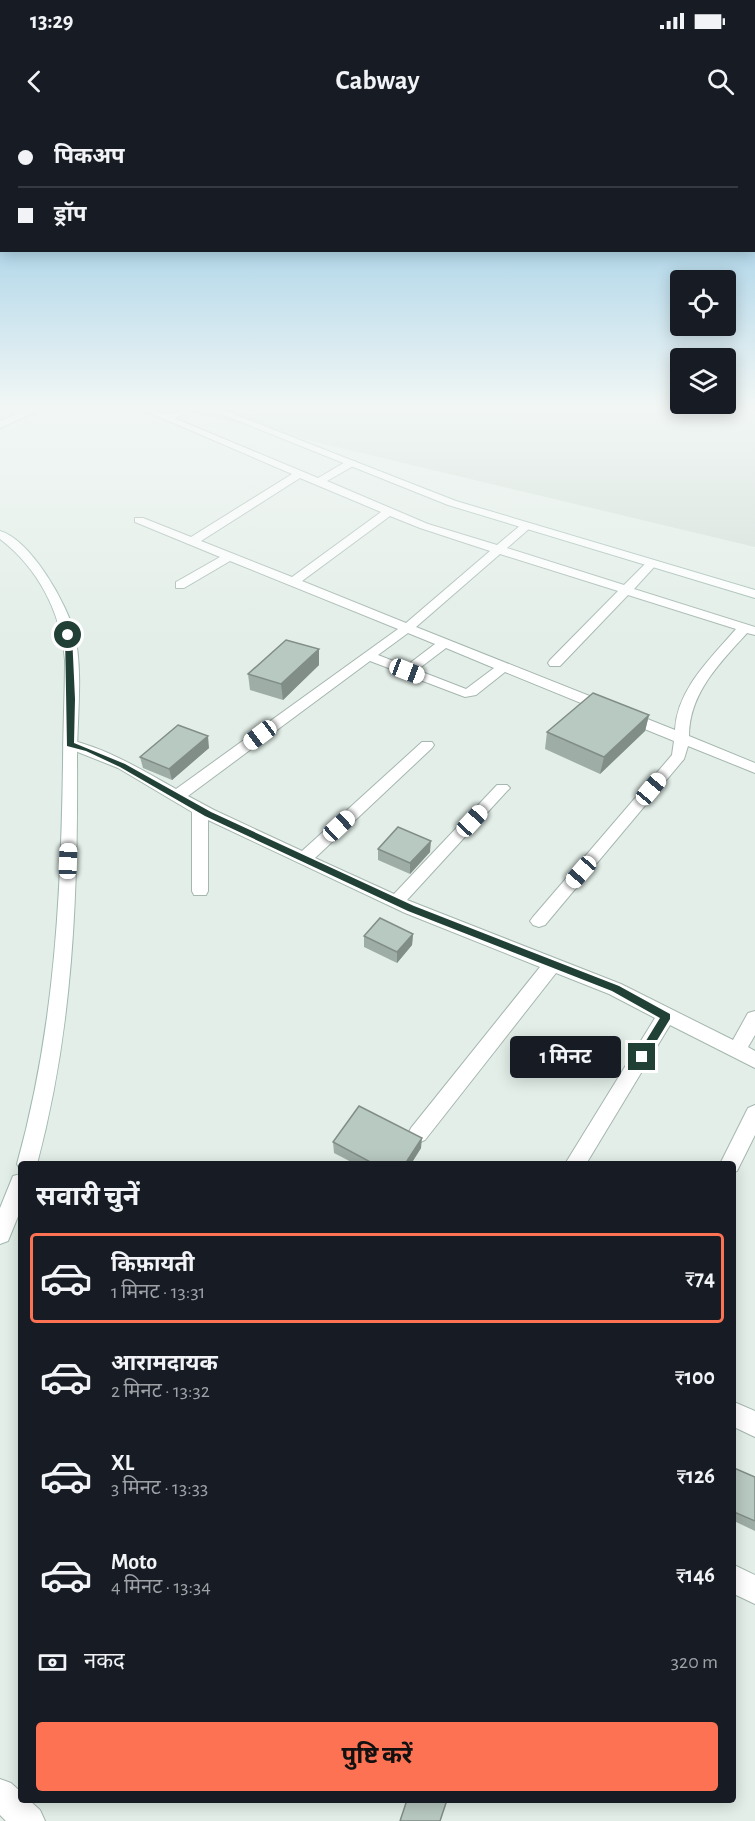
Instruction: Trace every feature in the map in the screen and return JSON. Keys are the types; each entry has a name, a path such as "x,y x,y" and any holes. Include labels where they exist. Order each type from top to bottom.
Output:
{"street":[{"path":"193,541 281,485"},
{"path":"326,485 388,512 497,551 750,630 701,680 691,696 684,712 680,737 682,749 679,756 539,921"},
{"path":"408,485 452,503 755,594"},
{"path":"294,581 388,512"},
{"path":"140,520 755,768"},
{"path":"177,796 407,628 526,526"},
{"path":"0,534 24,553 59,604 68,635 71,699 65,927 53,1059 41,1119 28,1161"},
{"path":"180,585 229,555"},
{"path":"555,663 651,564"},
{"path":"407,671 445,643"},
{"path":"368,656 465,693 471,692 505,666"},
{"path":"70,744 123,765 200,809 396,902 615,989 755,1060"},
{"path":"304,859 427,745"},
{"path":"396,902 502,788"},
{"path":"200,809 200,891"},
{"path":"418,1134 553,964"},
{"path":"576,1161 666,1016"},
{"path":"736,1050 755,1018"},
{"path":"732,1161 755,1114"},
{"path":"0,1234 18,1190"},
{"path":"736,1415 755,1424"},
{"path":"736,1580 755,1590"},
{"path":"0,1794 28,1821"}],"shaded area":[{"path":"497,485 755,485 755,547"}],"building":[{"path":"286,640 319,649 281,684 248,674"},
{"path":"593,693 649,715 604,757 547,732"},
{"path":"178,725 208,736 169,769 140,757"},
{"path":"398,827 431,841 410,863 378,849"},
{"path":"380,918 413,934 397,952 364,936"},
{"path":"359,1106 422,1138 407,1161 368,1161 333,1142"},
{"path":"736,1469 755,1477 755,1521 736,1513"},
{"path":"406,1803 446,1803 440,1821 400,1821"}],"route":[{"path":"68,635 71,699 70,744 123,765 208,814 411,909 615,989 666,1016 642,1057"}]}
